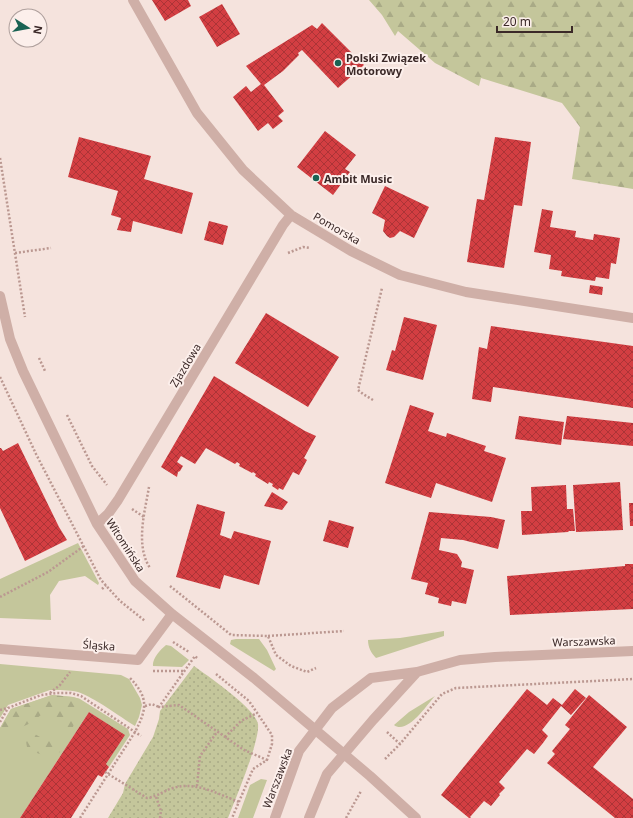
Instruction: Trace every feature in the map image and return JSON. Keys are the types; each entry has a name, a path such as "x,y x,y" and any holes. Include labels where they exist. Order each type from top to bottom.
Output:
{"street":[{"name":"Pomorska","path":"133,0 197,113 242,170 291,215 351,251 400,275 466,292 633,318"},
{"name":"Zjazdowa","path":"97,524 108,514 118,500 279,232 291,215"},
{"name":"Witomińska","path":"0,296 5,340 23,371 97,524 135,581 172,614 254,678 343,755 370,776 416,818"},
{"name":"Śląska","path":"0,650 138,660 172,614"},
{"name":"Warszawska","path":"275,818 299,751 332,708 371,678 417,672 460,660 633,651"},
{"path":"309,818 327,774 373,720 417,672"}],"path":[{"path":"0,158 26,318"},
{"path":"287,253 303,247 312,249"},
{"path":"15,253 51,248"},
{"path":"376,284 389,290"},
{"path":"373,400 358,390 382,288"},
{"path":"37,352 46,373"},
{"path":"64,409 92,466 108,486 112,479"},
{"path":"149,483 144,517 143,548 149,566 153,571"},
{"path":"118,500 144,517"},
{"path":"0,597 48,572 84,546"},
{"path":"168,584 231,634 268,636 344,631"},
{"path":"102,589 106,585"},
{"path":"268,636 276,655 290,666 307,672 316,668"},
{"path":"50,694 60,685 71,670 88,656"},
{"path":"159,707 195,656 201,661"},
{"path":"149,671 184,671"},
{"path":"213,671 249,701 272,735 272,744 267,760 252,769 232,818"},
{"path":"80,818 135,732 142,718 145,706 144,701 136,685 127,675"},
{"path":"385,759 400,744 442,694 456,688 633,679"},
{"path":"0,710 41,695 71,693 81,696 141,736"},
{"path":"145,706 152,704 159,707 179,705 244,750 267,760"},
{"path":"0,722 8,708"},
{"path":"225,737 241,721 257,714"},
{"path":"383,729 400,744"},
{"path":"197,786 200,756 217,732"},
{"path":"105,772 147,798 156,797 173,788 197,786 239,802"},
{"path":"346,818 360,791"},
{"path":"156,797 161,811 160,818"}],"green space":[{"path":"369,0 633,0 633,189 572,179 580,127 562,103 481,78 479,86 435,63 398,31 395,36 382,15"},
{"path":"78,543 99,583 98,585 85,576 59,581 50,595 51,620 0,618 0,579"},
{"path":"444,631 444,636 376,658 371,652 368,640 400,638"},
{"path":"259,639 267,650 276,669 274,671 230,644 231,640"},
{"path":"166,645 171,646 189,660 182,667 153,666 155,658"},
{"path":"0,664 121,675 129,679 140,698 142,705 139,717 135,726 99,703 78,692 50,690 8,705 0,718"},
{"path":"194,666 220,685 249,710 255,717 258,724 258,732 251,756 228,818 108,818 123,793 125,784 153,737 160,711"},
{"path":"52,695 80,699 128,729 130,735 109,767 106,764 124,735 89,712 20,818 0,818 0,728 11,709"},
{"path":"52,695 80,699 80,712 71,731 65,733 58,724 54,715 41,715 28,725 9,731 0,736 0,728 11,709"},
{"path":"435,696 411,723 399,727 394,725 409,712"},
{"path":"33,733 40,737 58,742 60,752 47,756 39,754 27,747 25,736"},
{"path":"261,779 267,780 253,818 238,818 250,785"}],"building":[{"path":"152,0 188,0 191,6 165,21"},
{"path":"222,4 240,34 217,47 199,17"},
{"path":"322,23 364,65 338,88 302,50 283,71 264,85 284,111 278,116 283,121 273,129 268,123 258,131 233,97 246,86 251,92 261,84 246,66 312,25 317,29"},
{"path":"325,131 356,155 345,169 350,172 333,195 297,167"},
{"path":"79,137 151,156 144,179 193,193 182,234 133,221 131,232 117,230 121,218 111,215 118,191 68,177"},
{"path":"495,137 531,142 522,206 514,205 504,268 467,262 477,199 484,200"},
{"path":"385,186 429,207 414,238 400,231 394,237 390,238 383,231 385,220 372,213"},
{"path":"542,209 553,211 550,227 576,231 575,237 593,240 594,234 620,238 616,264 611,263 609,279 596,277 595,281 561,276 562,271 549,269 551,255 534,252"},
{"path":"209,221 228,226 223,245 204,240"},
{"path":"590,285 603,287 602,295 589,293"},
{"path":"266,313 339,357 308,407 235,363"},
{"path":"404,317 437,325 423,380 386,370 392,350 395,351"},
{"path":"491,326 633,346 633,408 493,387 491,402 472,399 479,347 487,349"},
{"path":"214,376 305,431 316,436 304,458 307,460 299,475 293,472 283,490 279,488 278,490 269,482 268,484 255,476 256,474 253,472 252,473 239,466 240,464 237,462 235,464 206,448 195,464 181,456 177,462 183,466 178,472 177,477 161,467"},
{"path":"410,405 434,413 428,431 446,437 447,433 486,446 484,451 506,458 492,502 436,483 431,498 385,483"},
{"path":"519,416 564,422 561,445 515,439"},
{"path":"567,416 633,423 633,446 563,439"},
{"path":"18,443 59,527 67,540 25,561 0,508 0,448 3,451"},
{"path":"620,482 623,530 576,532 573,485"},
{"path":"566,485 567,509 573,509 575,531 522,535 521,511 532,511 531,487"},
{"path":"272,492 288,502 282,510 264,506"},
{"path":"629,503 633,503 633,526 630,526"},
{"path":"197,504 225,512 220,535 231,539 234,531 271,541 259,585 224,575 220,589 176,577"},
{"path":"429,512 491,517 505,520 498,549 463,540 441,538 439,550 457,554 462,562 461,567 474,570 466,604 452,601 451,606 438,603 439,598 425,594 428,583 411,579"},
{"path":"329,520 354,527 348,548 323,541"},
{"path":"625,564 633,564 633,609 510,615 507,576 625,566"},
{"path":"527,689 547,705 553,698 562,705 575,689 586,698 571,715 561,706 542,730 548,736 534,754 527,749 499,782 505,788 491,806 484,801 470,817 471,818 469,818 441,795"},
{"path":"589,695 627,727 593,767 633,799 633,818 615,818 547,763 555,754 552,751 570,729 565,725"},
{"path":"89,712 125,735 106,764 109,767 102,777 98,775 71,818 20,818"}],"place":[{"name":"Polski Związek Motorowy","path":"338,63"},
{"name":"Ambit Music","path":"316,178"}]}
